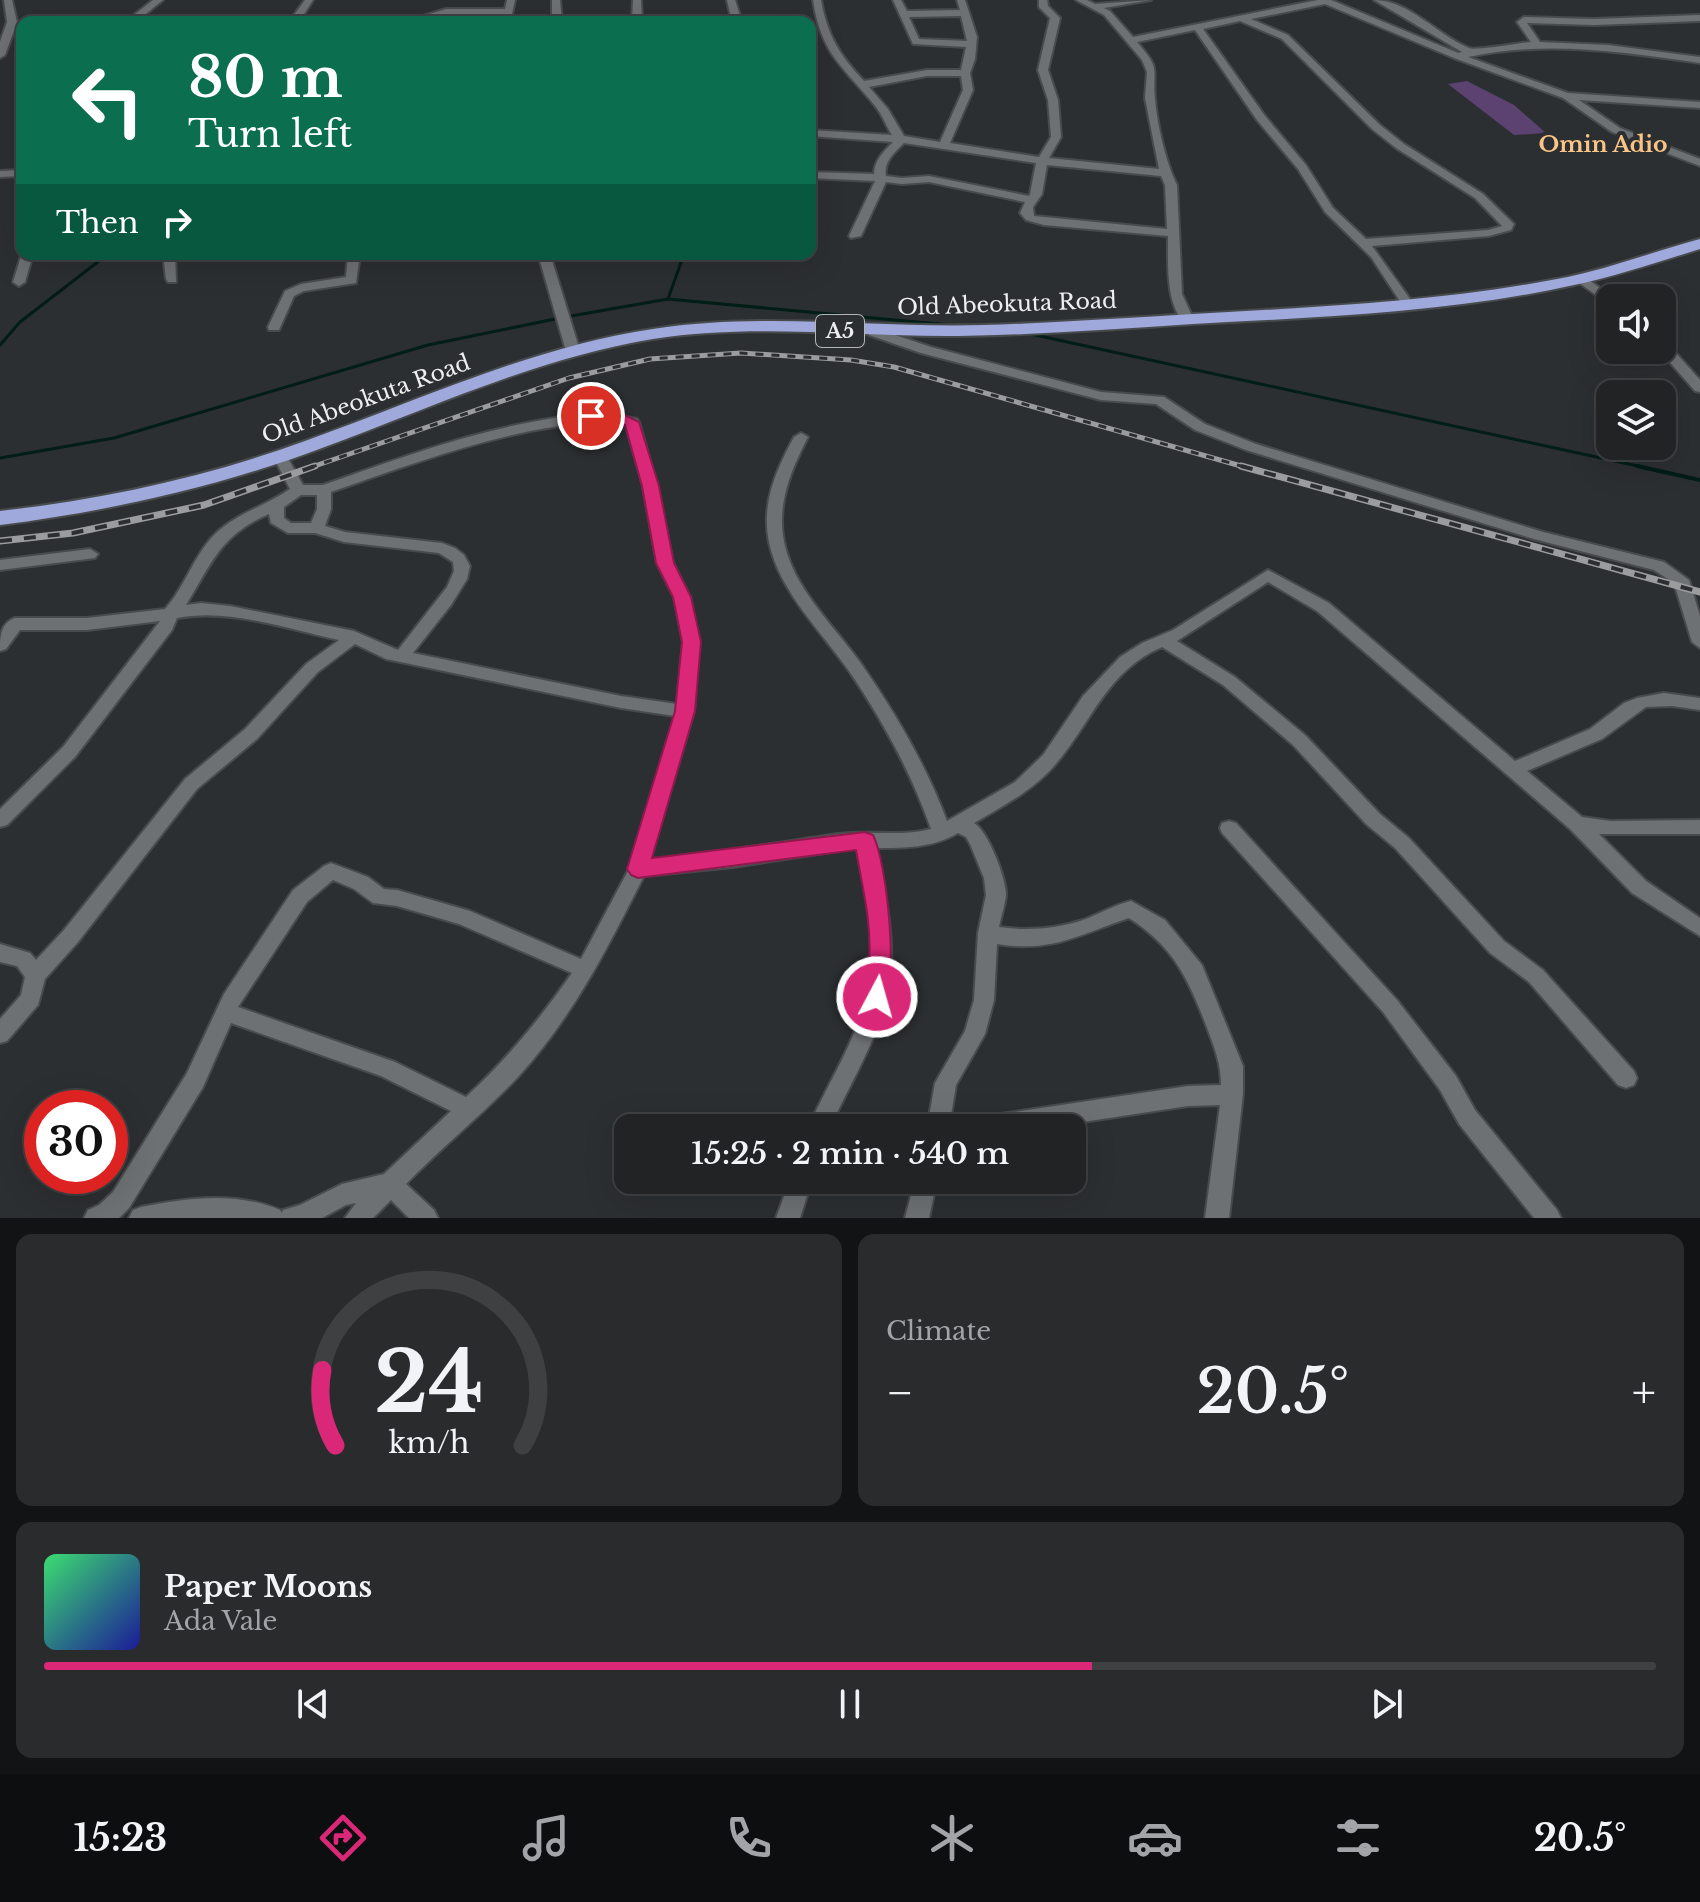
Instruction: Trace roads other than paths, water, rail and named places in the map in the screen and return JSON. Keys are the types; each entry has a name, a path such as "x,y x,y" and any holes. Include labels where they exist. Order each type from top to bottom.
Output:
{"highway":[{"name":"Old Abeokuta Road","path":"0,518 84,507 146,494 280,456 526,365 573,351 656,334 702,329 990,331 1409,306 1480,298 1582,279 1700,244"}],"street":[{"path":"0,55 12,22 8,0 22,0"},
{"path":"138,16 159,0"},
{"path":"296,16 309,0"},
{"path":"431,16 446,12 509,12 511,0"},
{"path":"817,0 816,33 883,109 895,134 901,139"},
{"path":"897,0 918,43 971,44"},
{"path":"944,144 968,90 965,73 971,44 961,0"},
{"path":"1043,0 1044,7 1055,18 1043,70 1057,122 1056,137 1042,161 1036,194 1030,200 1026,213 1035,220 1172,233"},
{"path":"1080,0 1097,6 1132,40 1147,59 1152,72 1150,98 1165,173 1171,185 1176,294 1188,320"},
{"path":"1097,6 1147,0"},
{"path":"1378,0 1470,53"},
{"path":"1132,40 1325,1 1457,56 1567,96 1616,130 1700,163"},
{"path":"903,14 964,13"},
{"path":"1241,18 1285,37 1376,127 1400,146 1479,196 1508,224 1507,228 1489,233 1363,243"},
{"path":"1536,43 1527,32 1524,20 1594,22 1700,18"},
{"path":"1197,27 1261,118 1302,167 1329,210 1363,243 1409,306"},
{"path":"1457,56 1536,43 1700,60"},
{"path":"861,85 927,73 965,73"},
{"path":"1567,96 1700,105"},
{"path":"816,133 901,139 1042,161 1165,173"},
{"path":"855,236 881,180 879,170 886,155 901,139"},
{"path":"816,175 855,175 881,180 929,179 1030,200"},
{"path":"19,282 25,260"},
{"path":"170,260 172,279"},
{"path":"274,327 289,294 301,288 352,280 354,260"},
{"path":"546,260 573,351"},
{"path":"1582,279 1596,290"},
{"path":"874,332 926,350 1101,396 1159,400 1200,427 1251,447 1539,536 1659,566 1681,580 1700,642"},
{"path":"1676,361 1700,388"},
{"path":"0,820 69,752 166,626 170,614 183,602 202,561 229,529 250,515 277,505 298,490 324,490 479,439 567,418 617,416 632,422 650,486 665,563 682,597 691,642 685,711 638,869 586,970 509,1071 357,1218"},
{"path":"801,437 779,480 774,503 774,542 780,559 788,577 872,692 935,809 951,828 973,832 994,878 996,895 988,933 984,1000 975,1034 946,1083 940,1114"},
{"path":"280,456 298,490"},
{"path":"316,528 324,509 324,490"},
{"path":"277,505 275,517 280,524 297,529 316,528 344,537 442,548 456,555 462,570 458,582 402,656"},
{"path":"0,565 90,554"},
{"path":"638,869 865,841 917,840 951,828 1021,787 1049,760 1105,681 1126,661 1148,647 1166,642 1268,575 1323,607 1577,824 1639,887 1700,928"},
{"path":"0,645 15,624 87,624 201,608 230,611 354,637 386,653 621,702 685,711"},
{"path":"0,1034 31,999 35,975 71,936 191,784 251,734 312,668 354,637"},
{"path":"1166,642 1229,681 1299,740 1373,819 1402,843 1497,947 1536,976 1626,1078"},
{"path":"1514,769 1596,734 1645,701 1671,700 1700,704"},
{"path":"1577,824 1610,828 1700,827"},
{"path":"1229,828 1390,1006 1448,1083 1467,1117 1549,1218"},
{"path":"825,1114 877,997 881,956 879,926 865,841"},
{"path":"96,1218 107,1214 121,1200 195,1080 231,1000 300,896 331,871 361,883 380,897 397,898 463,917 586,970"},
{"path":"988,933 1025,939 1087,927 1115,912 1131,909 1158,926 1195,971 1232,1066 1232,1094 1217,1218"},
{"path":"0,953 23,959 35,975"},
{"path":"226,1012 387,1069 469,1109"},
{"path":"1068,1114 1188,1096 1232,1094"},
{"path":"291,1218 303,1216 342,1195 390,1184"},
{"path":"390,1184 426,1218"},
{"path":"788,1218 796,1194"},
{"path":"917,1218 923,1194"},
{"path":"141,1218 215,1206 247,1210 272,1218"}],"waterway":[{"path":"0,345 20,322 100,260"},
{"path":"668,299 682,260"},
{"path":"571,316 668,299"},
{"path":"668,299 960,326"},
{"path":"0,458 114,438 428,345 555,319"},
{"path":"1026,333 1647,468"},
{"path":"1637,466 1700,480"}],"railway":[{"path":"309,468 569,378 650,359 741,353 851,360 894,367 1248,468"},
{"path":"0,541 73,533 204,505 315,466"},
{"path":"1241,466 1700,592"}],"district":[{"name":"Omin Adio","path":"1603,144"}]}
